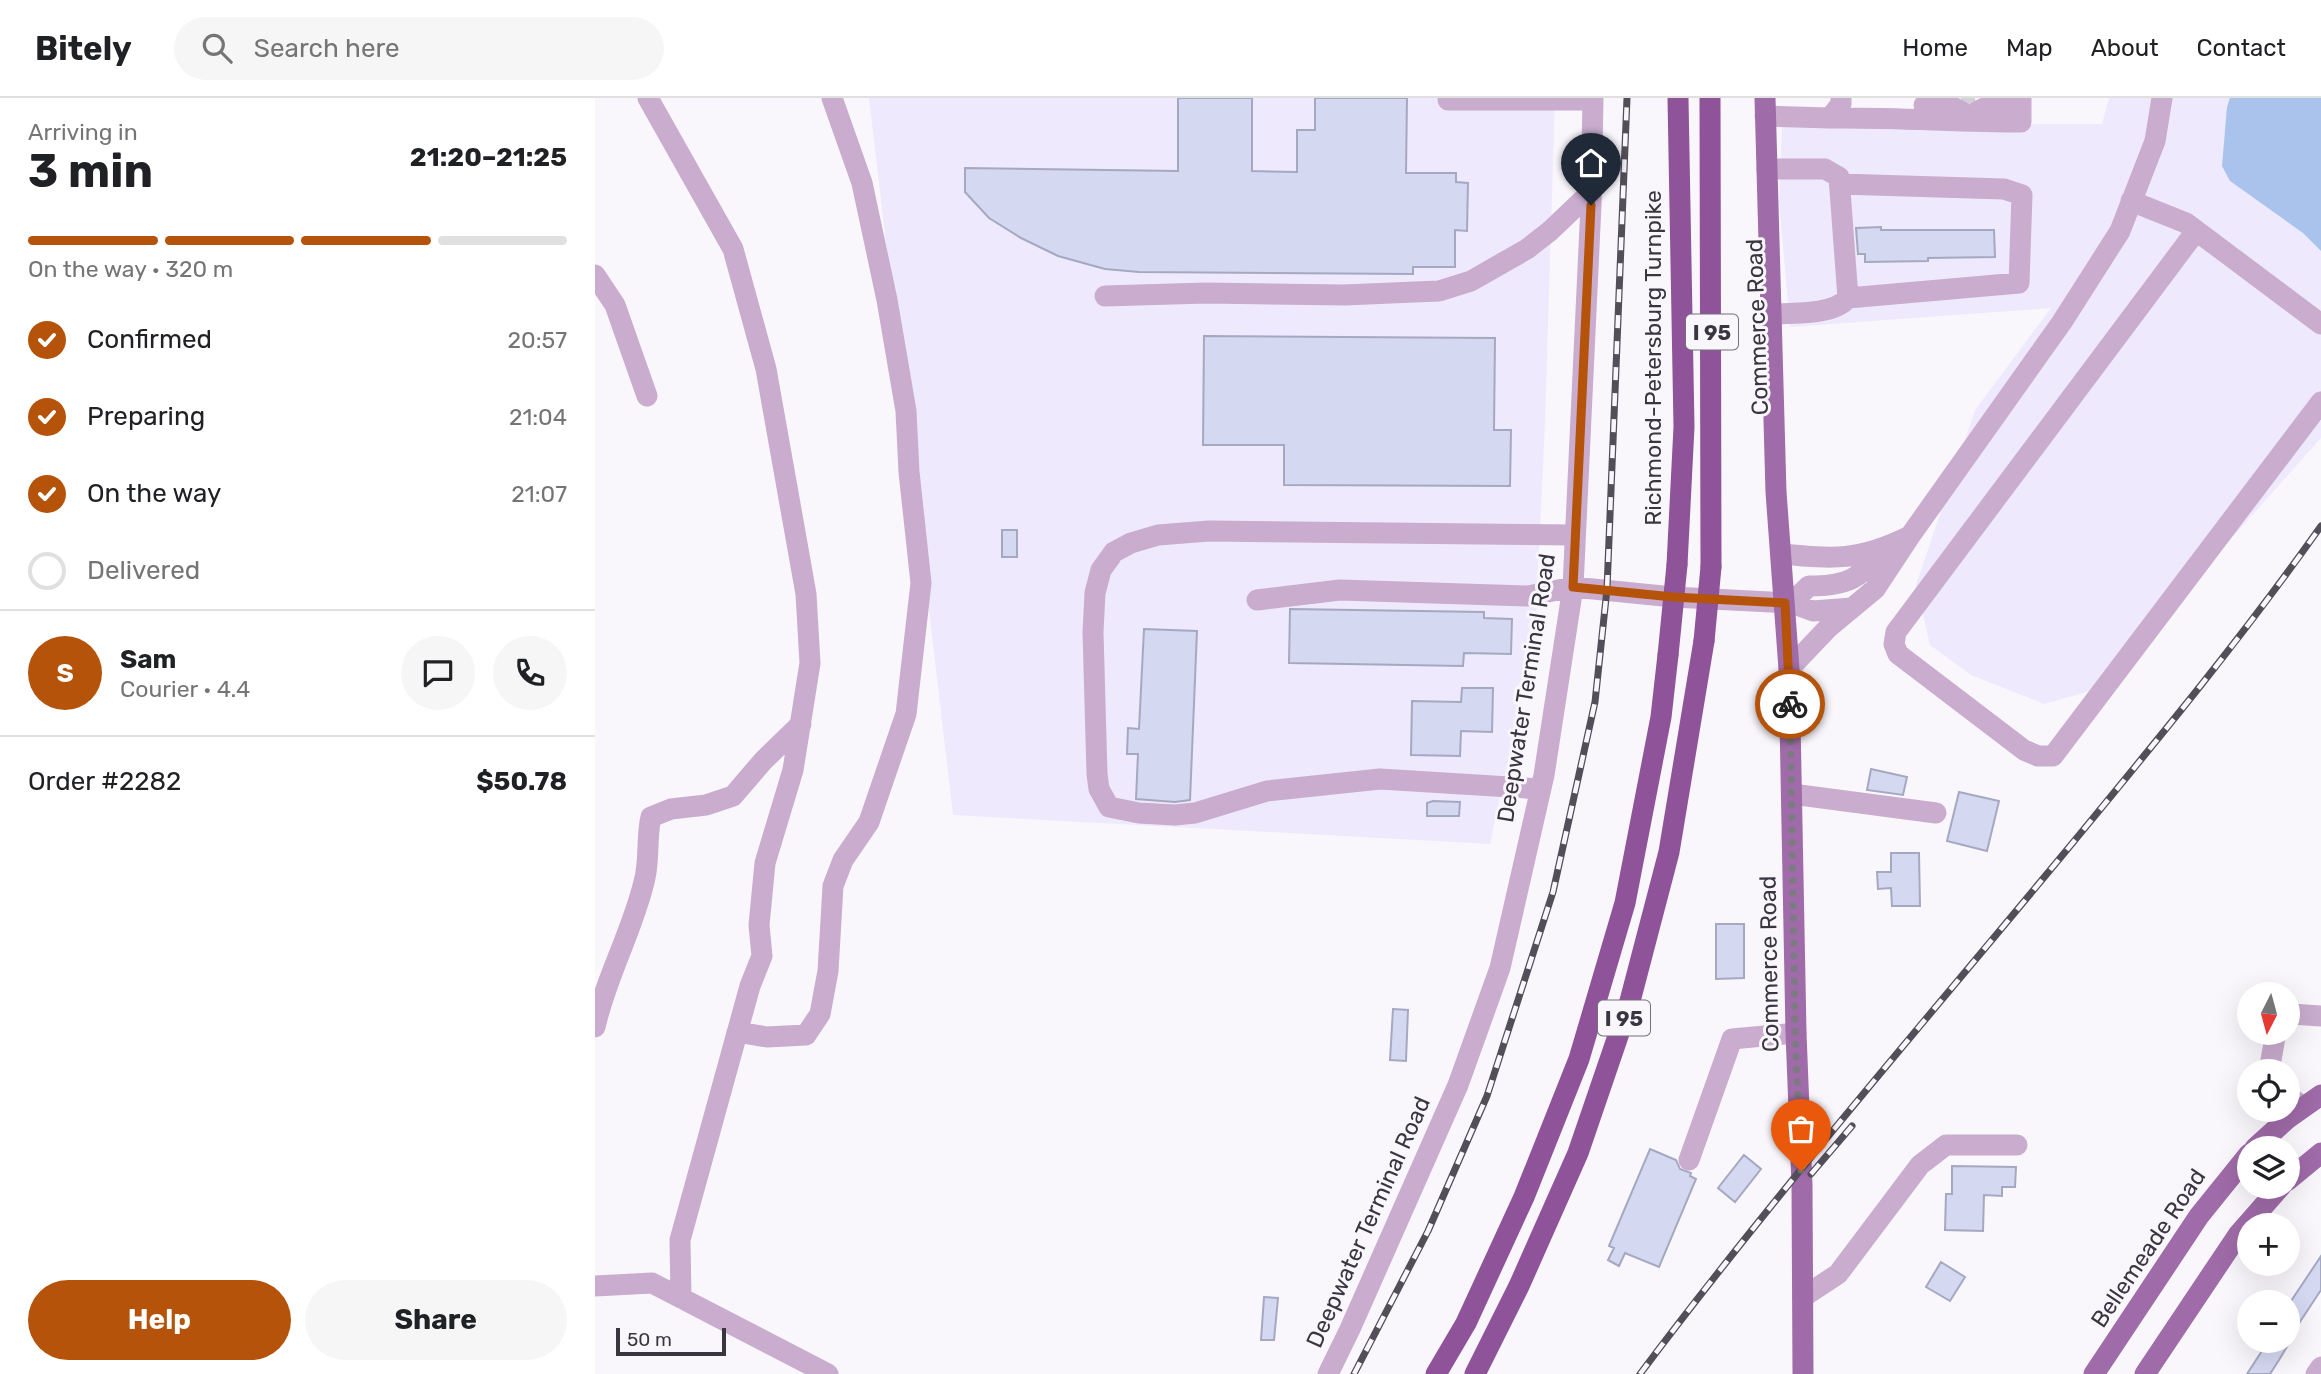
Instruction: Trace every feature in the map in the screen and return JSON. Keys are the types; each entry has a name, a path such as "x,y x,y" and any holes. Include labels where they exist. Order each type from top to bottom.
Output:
{"highway":[{"name":"Richmond-Petersburg Turnpike","path":"1437,1374 1466,1323 1524,1197 1579,1059 1625,903 1661,717 1677,565 1684,427 1678,98"},
{"name":"I 95","path":"1475,1374 1519,1286 1577,1153 1630,1001 1669,852 1704,641 1711,567 1710,98"}],"main road":[{"name":"Commerce Road","path":"1771,107 1777,313 1776,492 1788,603 1795,1033 1802,1185 1803,1374"},
{"path":"2267,1136 2304,1099"},
{"path":"2300,1170 2321,1153"},
{"name":"Bellemeade Road","path":"2094,1374 2192,1226 2237,1167"},
{"path":"2145,1374 2238,1235 2270,1199"}],"street":[{"path":"648,98 733,249 766,369 806,594 810,663 793,770 765,863 759,925 762,957 750,986 680,1240 681,1298"},
{"path":"737,1032 767,1037 806,1035 820,1014 828,971 833,886 843,860 869,822 906,714 921,583 909,472 906,411 887,300 862,183 832,98"},
{"path":"1830,118 1841,104 1841,98"},
{"path":"1789,669 1828,628 1875,589 2062,322 2120,231 2155,141 2162,98"},
{"path":"1448,100 1593,99"},
{"name":"Deepwater Terminal Road","path":"1327,1373 1458,1085 1500,968 1541,789 1573,587 1593,99"},
{"path":"1771,107 1830,118 1887,117 1924,108 2021,99 2021,122 1924,108"},
{"path":"1773,169 1825,169 1839,177 1848,298 1842,306 1831,310 1777,313"},
{"path":"1840,184 2004,189 2022,195 2019,283 1848,298"},
{"path":"1105,296 1206,293 1344,295 1439,291 1471,281 1527,248 1550,231 1591,192"},
{"path":"2131,201 2186,223 2321,324"},
{"path":"2196,231 1896,632 1893,644 1898,654 2024,750 2039,757 2053,756 2321,402"},
{"path":"595,275 615,305 647,396"},
{"path":"1541,789 1380,779 1267,791 1185,814 1139,813 1109,807 1099,789 1097,774 1093,632 1095,593 1101,570 1114,552 1131,543 1157,535 1209,531 1575,535"},
{"path":"1782,554 1828,559 1851,558 1889,547 1910,536"},
{"path":"1788,603 1809,586 1829,586 1858,578 1889,547"},
{"path":"1257,600 1340,590 1528,596 1573,587 1673,597 1788,603 1813,611 1852,608"},
{"path":"595,1027 600,1003 645,880 647,834 651,817 671,809 706,805 733,796 762,761 801,724"},
{"path":"1792,794 1935,813"},
{"path":"2300,1015 2321,1016"},
{"path":"1689,1160 1732,1039 1795,1033"},
{"path":"1803,1297 1838,1274 1920,1165 1946,1145 2017,1144"},
{"path":"595,1286 652,1283 828,1374"},
{"path":"2316,1374 2321,1367"}],"shaded area":[{"path":"869,98 1555,98 1535,636 1490,844 953,815"},
{"path":"2109,98 2321,98 2321,438 2097,689 2044,704 1971,675 1930,645 1916,585 1975,410 2051,308 1790,327 1779,201 1782,125 2102,124"}],"water":[{"path":"2230,98 2321,98 2321,251 2303,233 2230,181 2222,166"}],"building":[{"path":"1178,98 1252,98 1252,171 1297,172 1297,130 1315,130 1315,98 1407,98 1406,173 1456,173 1456,182 1468,183 1467,231 1455,230 1455,267 1413,267 1413,274 1139,272 1105,269 1058,256 1021,238 989,218 965,192 965,168 1178,171"},
{"path":"1881,227 1881,230 1994,230 1995,257 1865,262 1865,254 1858,254 1856,228"},
{"path":"1204,336 1495,338 1494,430 1511,430 1510,486 1284,485 1284,445 1203,445"},
{"path":"1002,530 1017,530 1017,557 1002,557"},
{"path":"1290,609 1484,612 1484,618 1512,619 1511,654 1464,653 1463,666 1289,663"},
{"path":"1144,629 1197,631 1190,800 1175,802 1136,799 1138,754 1127,754 1128,728 1139,729"},
{"path":"1462,688 1493,688 1492,732 1461,731 1460,756 1411,755 1412,701 1461,702"},
{"path":"1871,769 1907,777 1903,795 1867,790"},
{"path":"1959,792 1999,801 1987,851 1947,841"},
{"path":"1460,802 1459,816 1427,816 1427,803"},
{"path":"1891,853 1919,853 1920,906 1892,906 1891,888 1878,889 1877,872 1891,872"},
{"path":"1716,924 1744,924 1744,978 1716,979"},
{"path":"1393,1009 1408,1010 1406,1061 1390,1060"},
{"path":"1650,1149 1676,1160 1680,1169 1691,1173 1690,1176 1696,1179 1659,1267 1625,1253 1619,1266 1608,1260 1614,1248 1609,1246"},
{"path":"1744,1155 1761,1169 1735,1202 1718,1188"},
{"path":"1952,1166 2016,1167 2015,1187 2002,1187 2002,1196 1984,1195 1983,1231 1945,1230 1946,1194 1952,1194"},
{"path":"2321,1256 2321,1290 2300,1322 2298,1290"},
{"path":"1941,1262 1965,1277 1950,1301 1926,1287"},
{"path":"1264,1297 1278,1298 1274,1340 1261,1340"},
{"path":"2261,1353 2283,1353 2270,1374 2247,1374"}],"tunnel":[{"path":"1961,99 1975,98"}],"railway":[{"path":"1354,1374 1428,1231 1487,1096 1553,892 1595,702 1607,589 1627,98"},
{"path":"1640,1374 1800,1171 2169,725 2262,607 2321,526"},
{"path":"1811,1174 1852,1126"}],"way so far":[{"path":"1790,704 1795,1033 1801,1171"}],"route":[{"path":"1591,205 1573,587 1673,597 1785,603 1790,704"}]}
